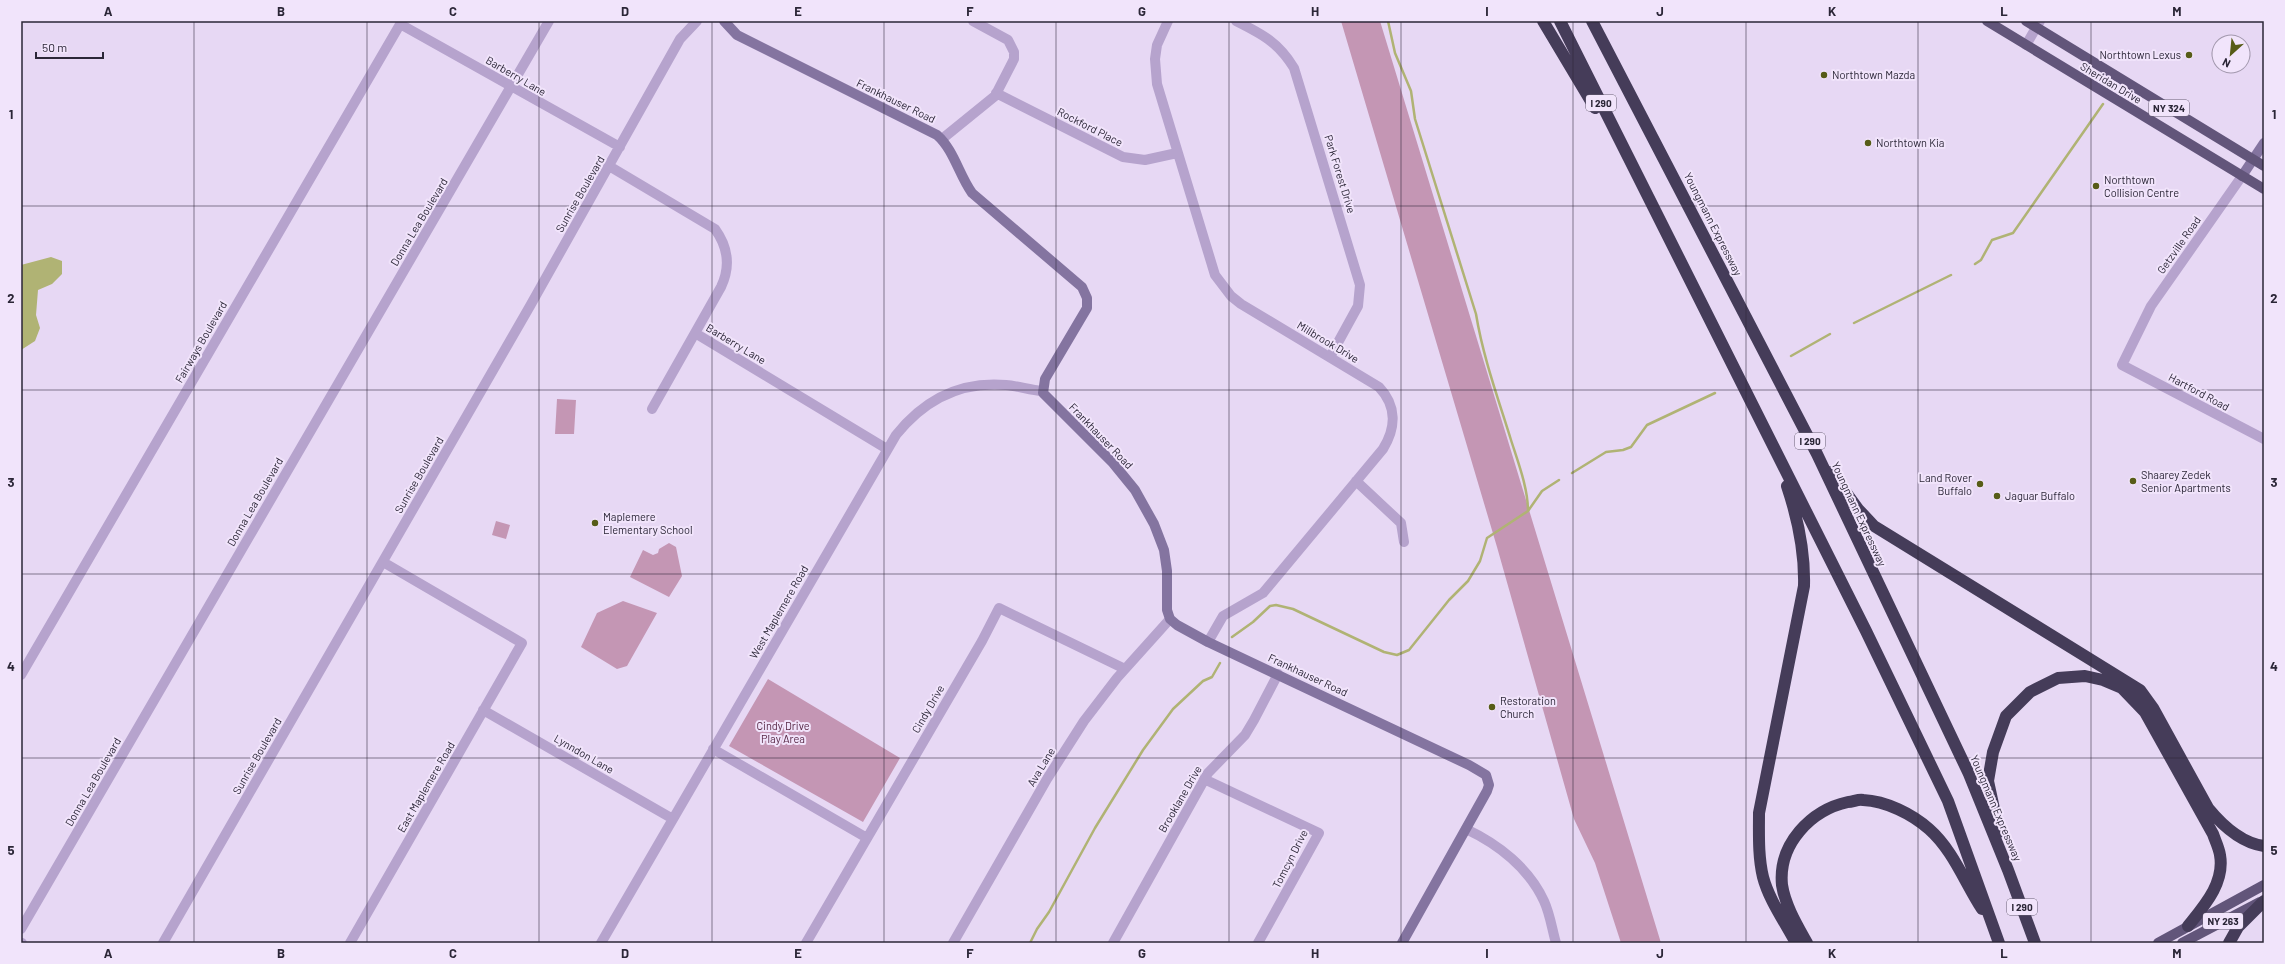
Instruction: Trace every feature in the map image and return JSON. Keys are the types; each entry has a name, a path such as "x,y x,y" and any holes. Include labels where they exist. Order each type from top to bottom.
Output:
{"highway":[{"path":"1543,21 1641,185"},
{"name":"I 290","path":"1560,21 1641,185 1775,448 1948,801 1999,943"},
{"name":"Youngmann Expressway","path":"1592,21 1817,454 1969,774 2008,870 2035,943"},
{"path":"1775,448 1796,514 1805,564 1804,586 1759,813 1760,853 1763,878 1774,903 1796,943"},
{"path":"1817,454 1858,509 1874,526 2140,690 2153,708 2208,808 2219,821 2241,837 2264,846"},
{"path":"2008,870 1988,781 1993,752 2006,716 2030,692 2058,678 2085,676 2103,680 2122,688 2145,712 2213,834 2220,855 2218,879 2208,901 2188,926"},
{"path":"1807,943 1785,898 1782,883 1788,848 1797,833 1814,817 1834,805 1862,800 1892,806 1928,828 1954,859 1968,888 1994,928"},
{"path":"2229,943 2242,922 2264,900"}],"main road":[{"name":"Sheridan Drive","path":"1987,21 2264,189"},
{"name":"Sheridan Drive","path":"2026,21 2038,24 2264,166"},
{"name":"NY 263","path":"2158,943 2264,885"},
{"name":"NY 263","path":"2182,943 2264,900"}],"street":[{"name":"Donna Lea Boulevard","path":"21,929 550,21"},
{"name":"Sunrise Boulevard","path":"163,943 383,562 680,39 697,21"},
{"name":"Frankhauser Road","path":"724,21 737,36 932,132 942,139"},
{"path":"973,21 1002,36 1012,45 1014,59 996,93 942,139 965,184 972,193 1079,284 1085,293 1087,301 1086,310 1046,379 1042,391"},
{"name":"Millbrook Drive","path":"1168,21 1157,45 1155,73 1177,153 1216,275 1223,286 1241,304 1379,387 1388,398 1393,413 1392,430 1388,440 1356,481 1263,593 1223,616 1208,642"},
{"name":"Park Forest Drive","path":"1236,21 1267,37 1278,46 1294,68 1300,82 1360,285 1358,306 1330,357"},
{"name":"Barberry Lane","path":"401,23 511,87 620,147"},
{"name":"Fairways Boulevard","path":"21,675 401,23"},
{"path":"2026,45 2038,24"},
{"name":"Rockford Place","path":"996,93 1123,157 1145,160 1177,153"},
{"name":"Getzville Road","path":"2122,366 2151,306 2264,143"},
{"name":"Barberry Lane","path":"609,166 715,228 724,241 727,262 724,282 695,333 887,449"},
{"path":"652,409 695,333"},
{"name":"Hartford Road","path":"2122,366 2264,439"},
{"name":"West Maplemere Road","path":"602,943 896,434 918,410 946,393 962,388 991,384 1042,391"},
{"name":"Frankhauser Road","path":"1042,391 1047,398 1113,463 1135,490 1145,507 1158,534 1166,558 1167,610 1170,619 1177,625 1208,642 1483,772 1488,780 1488,788 1402,943"},
{"path":"1356,481 1401,523 1404,542"},
{"name":"East Maplemere Road","path":"350,943 522,643 383,562"},
{"name":"Cindy Drive","path":"806,943 982,641 999,608 1125,669"},
{"name":"Ava Lane","path":"953,943 1070,743 1084,722 1125,669 1170,619"},
{"name":"Brooklane Drive","path":"1113,943 1204,780 1245,735 1278,674"},
{"name":"Lynndon Lane","path":"483,710 673,819"},
{"path":"713,749 867,838"},
{"name":"Tomcyn Drive","path":"1204,780 1319,834 1258,943"},
{"path":"1466,829 1498,847 1524,872 1544,902 1556,943"}],"green space":[{"path":"1341,21 1380,21 1661,943 1621,943 1595,863 1574,819 1497,547"},
{"path":"557,399 576,400 574,434 555,434"},
{"path":"496,521 510,525 506,539 492,535"},
{"path":"669,543 676,547 682,576 669,597 630,577 643,550 653,555 658,553 659,549"},
{"path":"623,601 657,613 627,666 617,669 581,647 597,613"},
{"name":"Cindy Drive Play Area","path":"768,679 900,758 863,822 729,746"}],"shaded area":[{"path":"51,257 62,261 62,274 52,284 38,290 36,315 40,328 35,341 21,350 21,265"}],"waterway":[{"path":"1388,21 1395,53 1411,91 1415,119 1476,314 1487,362 1522,475 1528,502 1528,511"},
{"path":"1975,264 1981,260 1992,240 2013,233 2103,104"},
{"path":"1854,323 1951,275"},
{"path":"1791,356 1830,334"},
{"path":"1572,473 1606,452 1623,450 1631,447 1647,425 1715,393"},
{"path":"1232,637 1253,622 1270,606 1276,605 1293,609 1384,652 1397,655 1409,650 1449,600 1468,581 1480,561 1487,538 1528,511 1542,491 1559,480"},
{"path":"1030,943 1037,929 1049,912 1095,828 1143,750 1173,709 1203,681 1212,677 1220,663"}],"place":[{"name":"Northtown Lexus","path":"2189,55"},
{"name":"Northtown Mazda","path":"1824,75"},
{"name":"Northtown Kia","path":"1868,143"},
{"name":"Northtown Collision Centre","path":"2096,186"},
{"name":"Shaarey Zedek Senior Apartments","path":"2133,481"},
{"name":"Land Rover Buffalo","path":"1980,484"},
{"name":"Jaguar Buffalo","path":"1997,496"},
{"name":"Maplemere Elementary School","path":"595,523"},
{"name":"Restoration Church","path":"1492,707"}]}
